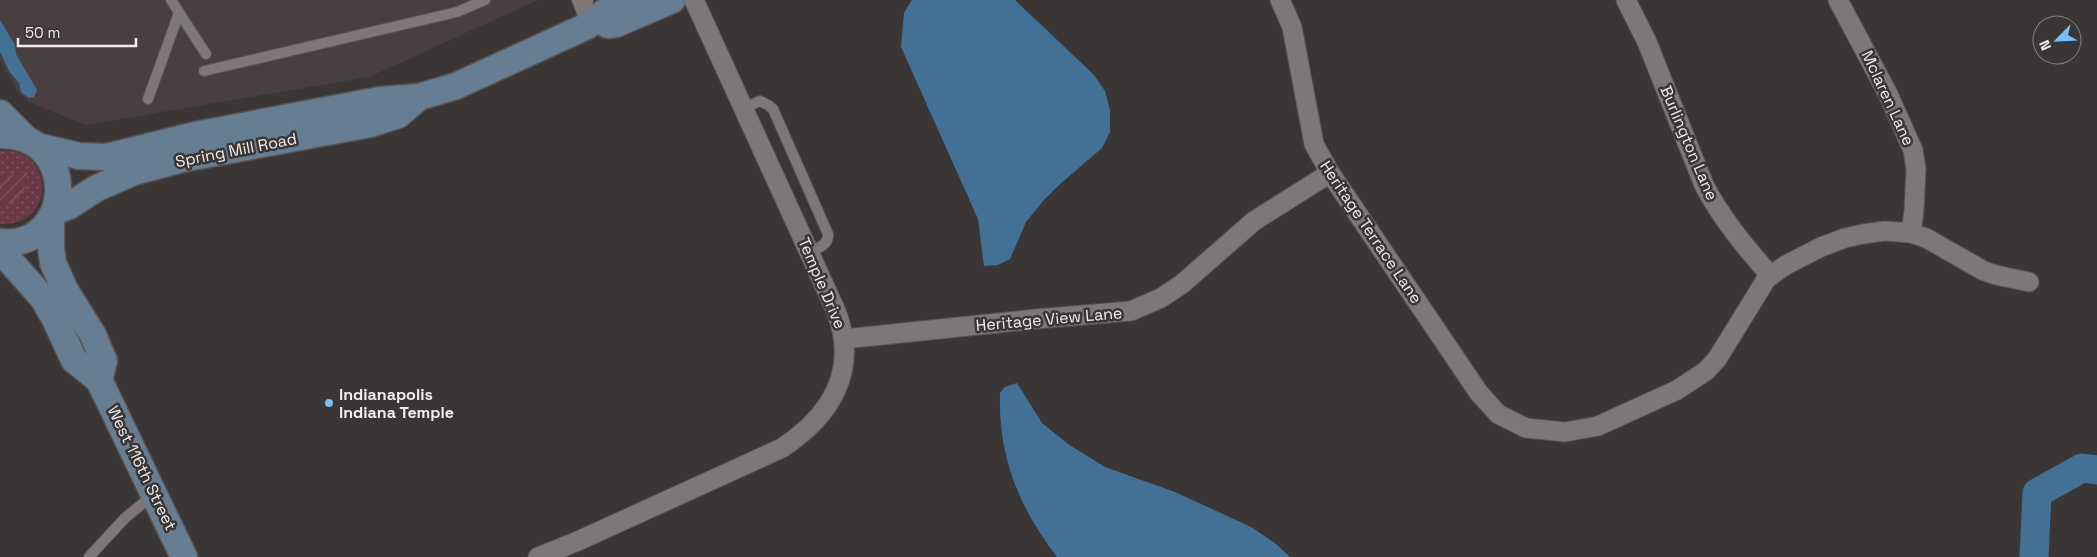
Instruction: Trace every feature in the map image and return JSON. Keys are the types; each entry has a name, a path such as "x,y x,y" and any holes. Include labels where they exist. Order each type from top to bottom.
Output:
{"street":[{"name":"Spring Mill Road","path":"22,140 79,156 106,157 195,135 380,100 419,97 456,86 587,26 610,8 628,0"},
{"name":"Spring Mill Road","path":"587,26 616,24 672,0"},
{"name":"Temple Drive","path":"538,557 578,542 762,458 801,436 816,421 838,388 843,370 843,329 810,252 694,0"},
{"name":"Heritage Terrace Lane","path":"1280,0 1292,26 1314,144 1330,173 1479,393 1498,414 1526,428 1565,432 1598,426 1677,390 1706,371 1717,359 1758,290 1771,276"},
{"name":"Burlington Lane","path":"1626,0 1647,42 1711,198 1725,222 1771,276"},
{"name":"Mclaren Lane","path":"1838,0 1888,94 1912,150 1916,169 1914,211 1910,233"},
{"name":"Spring Mill Road","path":"0,242 14,242 25,239 44,226 53,214 111,181 134,172 182,159 370,124 398,116 419,97"},
{"path":"0,113 22,140 50,158 58,177 58,198 53,214 51,248 53,263 65,290 93,335 104,361 99,380"},
{"name":"Heritage View Lane","path":"844,339 1131,311 1161,298 1182,284 1254,221 1330,173"},
{"path":"1771,276 1799,258 1845,238 1885,231 1910,233 1926,238 1984,271 2029,282"},
{"name":"West 116th Street","path":"0,250 43,298 74,360 99,380 184,557"}],"lane":[{"path":"171,0 206,54"},
{"path":"577,0 587,26"},
{"path":"587,26 588,0"},
{"path":"204,71 362,36 457,12 478,2"},
{"path":"148,99 179,13"},
{"path":"744,108 760,101 773,109 828,234 824,244 810,252"},
{"path":"88,557 125,518 154,494"}],"shaded area":[{"path":"0,0 538,0 369,77 85,125 30,102 18,92 0,60"},
{"path":"0,151 18,153 31,160 39,172 42,186 40,201 32,213 19,221 0,224"},
{"path":"27,171 26,184 21,194 17,199 0,207 0,179"}],"water":[{"path":"912,0 1015,0 1094,75 1105,91 1110,110 1110,132 1102,148 1043,201 1026,222 1010,259 998,265 984,266 978,219 901,47 904,13"},
{"path":"0,20 15,45 16,54 37,90 34,97 29,98 21,92 19,83 9,71 0,52"},
{"path":"1017,383 1042,423 1068,444 1105,467 1175,492 1251,527 1275,543 1290,557 1057,557 1032,520 1022,500 1007,460 1000,416 1000,393 1005,387"}],"waterway":[{"path":"2034,557 2037,493 2082,468 2097,470"}],"place":[{"name":"Indianapolis Indiana Temple","path":"329,403"}]}
